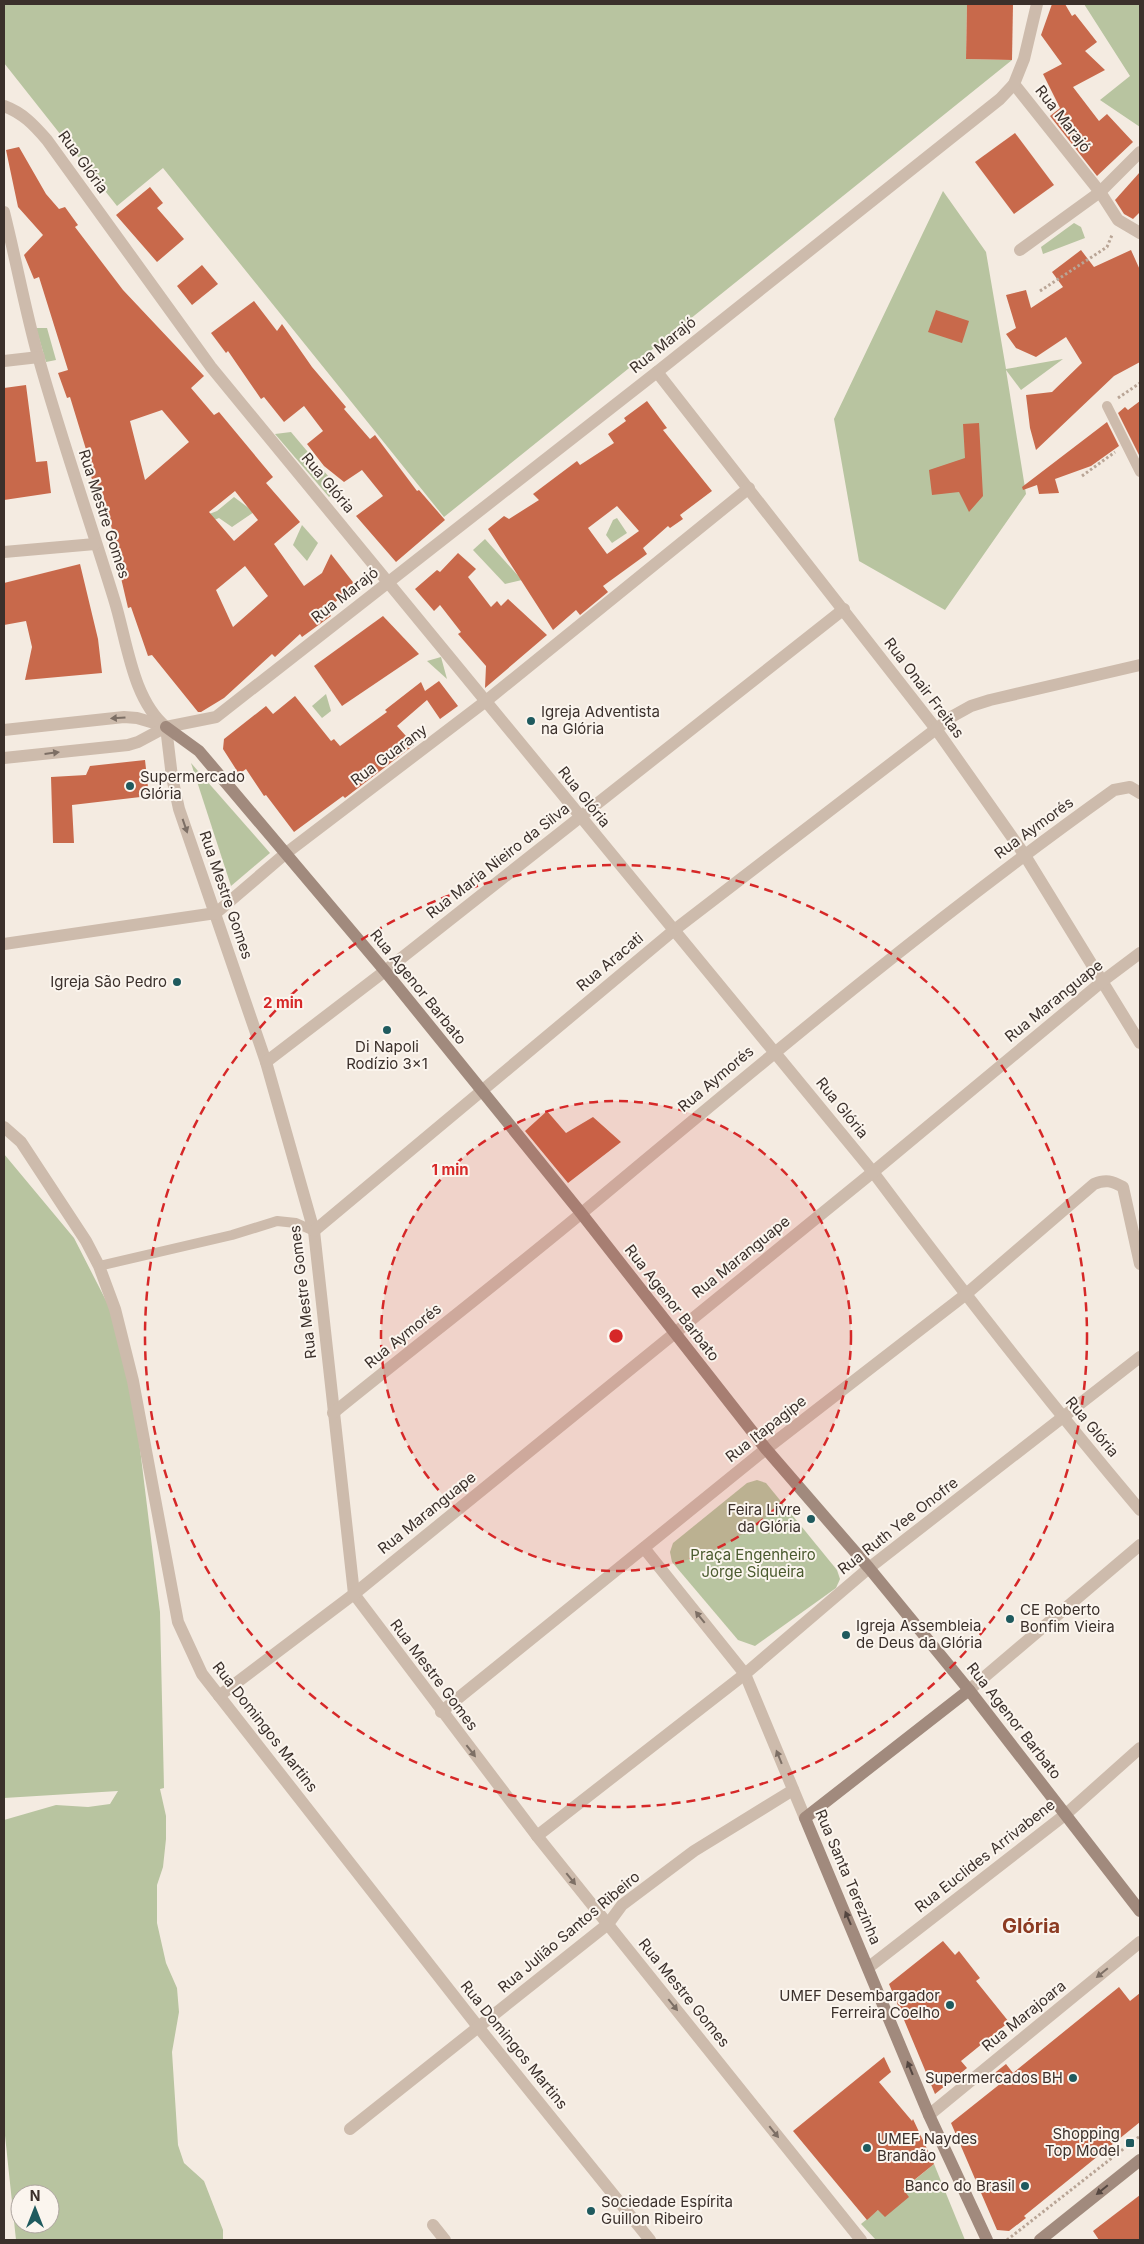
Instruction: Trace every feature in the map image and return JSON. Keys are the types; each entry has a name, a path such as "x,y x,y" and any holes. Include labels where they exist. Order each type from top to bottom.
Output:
{"street":[{"path":"1014,84 1024,59 1037,4"},
{"name":"Rua Marajó","path":"4,758 128,745 138,742 166,727 216,717 657,372 1000,99 1014,84 1100,192 1118,220"},
{"name":"Rua Glória","path":"4,106 18,111 47,140 211,367 579,817 874,1172 965,1295 1063,1418 1140,1510"},
{"path":"1020,250 1100,192 1140,152"},
{"name":"Rua Mestre Gomes","path":"4,212 39,357 95,544 114,599 142,697 156,719 166,727 172,777 179,809 266,1062 314,1231 354,1594 441,1712 537,1836 861,2240"},
{"path":"1118,220 1140,233"},
{"path":"4,361 39,357"},
{"name":"Rua Onair Freitas","path":"657,372 936,729 1024,854 1104,980 1140,1043"},
{"name":"Rua Guarany","path":"216,913 285,854 486,701 749,488"},
{"path":"4,552 95,544"},
{"name":"Rua Maria Nieiro da Silva","path":"266,1062 386,971 844,609"},
{"name":"Rua Aracati","path":"314,1231 673,931 936,729 972,706 990,700 1140,665"},
{"name":"Rua Marajó","path":"4,730 124,717 137,718 166,727"},
{"name":"Rua Agenor Barbato","path":"166,727 199,752 386,971 581,1213 766,1449 870,1568 969,1690 1140,1911"},
{"name":"Rua Aymorés","path":"333,1413 581,1213 775,1051 1024,854 1114,790 1135,790"},
{"path":"4,944 216,913"},
{"name":"Rua Maranguape","path":"219,1696 354,1594 874,1172 1104,980 1140,953"},
{"name":"Rua Domingos Martins","path":"4,1127 21,1142 49,1183 99,1266 115,1309 133,1381 178,1622 202,1674 479,2028 650,2240"},
{"name":"Rua Itapagipe","path":"441,1712 766,1449 965,1295 1094,1184 1102,1180 1113,1182 1123,1187 1140,1264"},
{"name":"Rua Ruth Yee Onofre","path":"537,1836 745,1674 870,1568 1140,1357"},
{"path":"805,1818 969,1690 1140,1545"},
{"name":"Rua Santa Terezinha","path":"644,1548 745,1674 869,1967 929,2115 988,2240"},
{"name":"Rua Euclides Arrivabene","path":"869,1967 1066,1814 1140,1748"},
{"name":"Rua Julião Santos Ribeiro","path":"350,2129 608,1924 622,1905 694,1851 793,1790"},
{"name":"Rua Marajoara","path":"929,2115 1140,1942"},
{"path":"1040,2240 1140,2160"},
{"path":"433,2225 445,2240"}],"lane":[{"path":"1107,406 1140,472"},
{"path":"99,1266 232,1235 277,1221 296,1223 314,1231"}],"path":[{"path":"1040,291 1107,247 1118,220"},
{"path":"1107,406 1140,383"},
{"path":"1082,476 1125,444"},
{"path":"1007,2240 1140,2136"}],"green space":[{"path":"4,4 967,4 966,59 1012,60 444,517 163,168 117,206 4,63"},
{"path":"1084,4 1140,4 1140,127 1100,100 1130,76"},
{"path":"943,191 986,252 1006,369 1063,359 1021,390 1006,370 1026,494 945,610 859,561 834,419"},
{"path":"1074,223 1081,227 1085,238 1043,254 1041,247"},
{"path":"36,328 47,328 56,360 46,362"},
{"path":"291,432 339,489 329,497 275,434"},
{"path":"234,497 254,512 232,527 219,518 202,525 204,516 217,511"},
{"path":"617,518 627,533 612,543 606,535 613,520"},
{"path":"302,525 318,543 307,561 293,545"},
{"path":"485,539 522,580 505,584 473,550"},
{"path":"441,657 447,679 427,661"},
{"path":"326,694 331,711 322,718 312,706"},
{"path":"191,763 270,853 231,886"},
{"path":"4,1154 74,1238 119,1326 135,1408 160,1612 164,1788 160,1789 166,1816 166,1839 163,1867 157,1885 157,1923 166,1963 177,1988 179,2012 172,2052 178,2145 184,2163 204,2181 223,2230 223,2240 16,2240 15,2234 60,2234 60,2184 10,2184 4,2126 4,1820 56,1805 88,1807 110,1804 118,1791 4,1798"},
{"name":"Praça Engenheiro Jorge Siqueira","path":"757,1480 766,1483 837,1570 840,1579 836,1588 755,1646 738,1640 672,1562 670,1552 673,1543 747,1483"},
{"path":"934,2164 965,2240 876,2240 861,2224"}],"building":[{"path":"967,4 1013,4 1012,60 966,59"},
{"path":"1052,4 1065,4 1072,16 1075,14 1097,42 1085,51 1105,70 1073,87 1099,121 1107,114 1133,142 1097,176 1050,116 1060,108 1043,74 1062,64 1041,35"},
{"path":"1015,133 1054,185 1014,214 975,162"},
{"path":"19,147 46,194 59,209 65,207 78,225 75,227 123,290 204,376 191,388 214,415 219,412 273,477 266,483 300,522 274,544 304,586 322,573 331,554 356,586 326,609 331,616 302,637 300,634 275,657 272,654 224,698 201,712 198,712 152,655 148,656 131,607 128,608 118,565 121,564 102,491 96,492 89,470 92,469 70,397 67,398 58,373 68,370 39,277 34,279 24,255 43,235 18,207 6,150","holes":["162,410 189,442 145,480 130,421","235,491 258,520 234,541 209,512","245,566 268,596 233,627 216,590"]},
{"path":"1140,172 1140,212 1133,219 1124,214 1115,200"},
{"path":"150,187 163,203 157,208 184,239 157,262 116,215"},
{"path":"1081,250 1094,267 1131,250 1140,270 1140,362 1114,376 1036,450 1030,428 1026,395 1052,392 1082,363 1066,337 1036,357 1016,348 1006,334 1016,328 1006,295 1026,290 1031,308 1063,287 1052,272"},
{"path":"202,265 218,284 192,305 177,286"},
{"path":"254,301 277,331 282,324 312,367 346,407 344,409 370,439 375,435 417,491 419,490 445,520 396,562 356,516 383,496 362,470 344,482 324,466 307,444 323,431 304,406 284,422 264,397 261,399 228,351 226,353 211,333"},
{"path":"936,310 969,321 962,343 928,332"},
{"path":"26,385 36,462 47,461 51,493 4,500 4,388"},
{"path":"647,401 667,428 663,430 712,491 680,515 683,519 670,528 668,526 643,548 647,554 603,586 608,592 580,615 576,610 553,630 488,529 504,516 509,519 539,500 533,494 577,461 580,465 614,443 608,434 626,421 624,418","holes":["617,506 639,531 607,554 588,528"]},
{"path":"1140,401 1140,457 1118,413 1125,407 1128,410"},
{"path":"1107,422 1119,446 1091,466 1055,479 1059,493 1039,494 1037,485 1023,490 1022,487"},
{"path":"979,423 983,496 969,512 959,492 932,495 929,470 965,458 963,424"},
{"path":"458,553 476,569 468,577 491,607 497,601 501,606 508,599 547,635 485,688 486,666 458,634 461,632 440,605 434,611 415,589 437,570 440,572"},
{"path":"80,564 98,639 102,673 25,680 32,647 26,621 4,625 4,583"},
{"path":"383,616 419,654 342,706 314,666"},
{"path":"439,681 458,706 440,719 427,700 397,726 414,745 345,798 343,796 294,832 266,795 264,796 246,769 239,774 223,749 224,739 266,706 273,714 295,696 331,741 334,739 340,746 387,712 385,710 421,682 425,691"},
{"path":"145,760 149,796 72,805 74,843 53,843 51,777 86,775 90,766"},
{"path":"547,1111 566,1133 593,1117 621,1142 568,1183 525,1131"},
{"name":"UMEF Desembargador Ferreira Coelho","path":"943,1941 955,1955 959,1951 980,1978 976,1981 1009,2022 961,2061 967,2068 935,2094 889,1984"},
{"name":"Supermercados BH","path":"1119,1987 1130,2001 1140,1993 1140,2122 1024,2216 1026,2218 1009,2231 997,2230 951,2123 1000,2084 992,2075 1006,2064 1013,2073"},
{"name":"UMEF Naydes Brandão","path":"884,2057 891,2072 879,2082 912,2121 913,2119 934,2164 903,2189 909,2197 885,2217 878,2210 867,2220 793,2131"},
{"path":"1140,2195 1140,2240 1099,2240 1093,2231"}],"place":[{"name":"Igreja Adventista na Glória","path":"531,721"},
{"name":"Supermercado Glória","path":"130,786"},
{"name":"Igreja São Pedro","path":"177,982"},
{"name":"Di Napoli Rodízio 3x1","path":"387,1030"},
{"name":"Feira Livre da Glória","path":"811,1519"},
{"name":"CE Roberto Bonfim Vieira","path":"1010,1619"},
{"name":"Igreja Assembleia de Deus da Glória","path":"846,1635"},
{"name":"UMEF Desembargador Ferreira Coelho","path":"950,2005"},
{"name":"Supermercados BH","path":"1073,2078"},
{"name":"Shopping Top Model","path":"1130,2143"},
{"name":"UMEF Naydes Brandão","path":"867,2148"},
{"name":"Banco do Brasil","path":"1025,2186"},
{"name":"Sociedade Espírita Guillon Ribeiro","path":"591,2211"}],"district":[{"name":"Glória","path":"1031,1926"}]}
